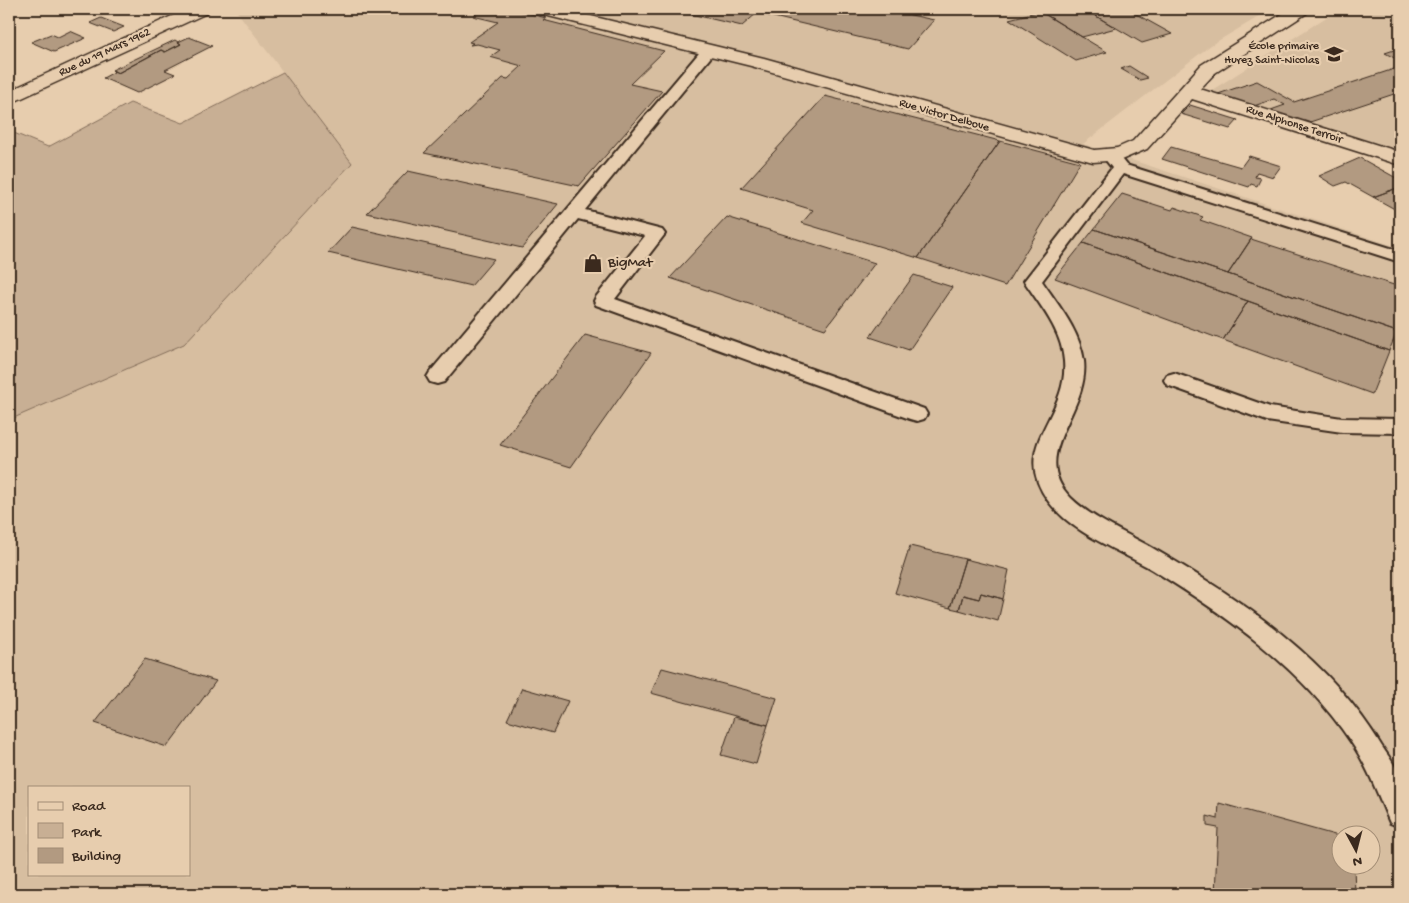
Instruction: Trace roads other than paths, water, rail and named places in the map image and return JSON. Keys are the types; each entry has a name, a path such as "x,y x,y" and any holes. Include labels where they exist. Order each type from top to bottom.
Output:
{"street":[{"name":"Rue du 19 Mars 1962","path":"9,98 201,9"},
{"name":"Rue Victor Delbove","path":"542,9 710,50 1075,153 1116,162 1140,145 1200,75 1224,56 1300,9"},
{"name":"Rue Alphonse Terroir","path":"1187,91 1400,159"}],"lane":[{"path":"437,377 576,213 710,50"},
{"path":"1400,257 1116,162 1033,281 1066,334 1074,360 1073,388 1044,450 1042,462 1049,484 1068,508 1196,584 1252,623 1277,645 1334,699 1350,719 1383,770 1400,814"},
{"path":"576,213 656,234 603,302 917,414"},
{"path":"1174,380 1268,414 1342,425 1400,426"}],"place":[{"name":"École primaire Hurez Saint-Nicolas","path":"1334,54"},
{"name":"BigMat","path":"593,263"}]}
